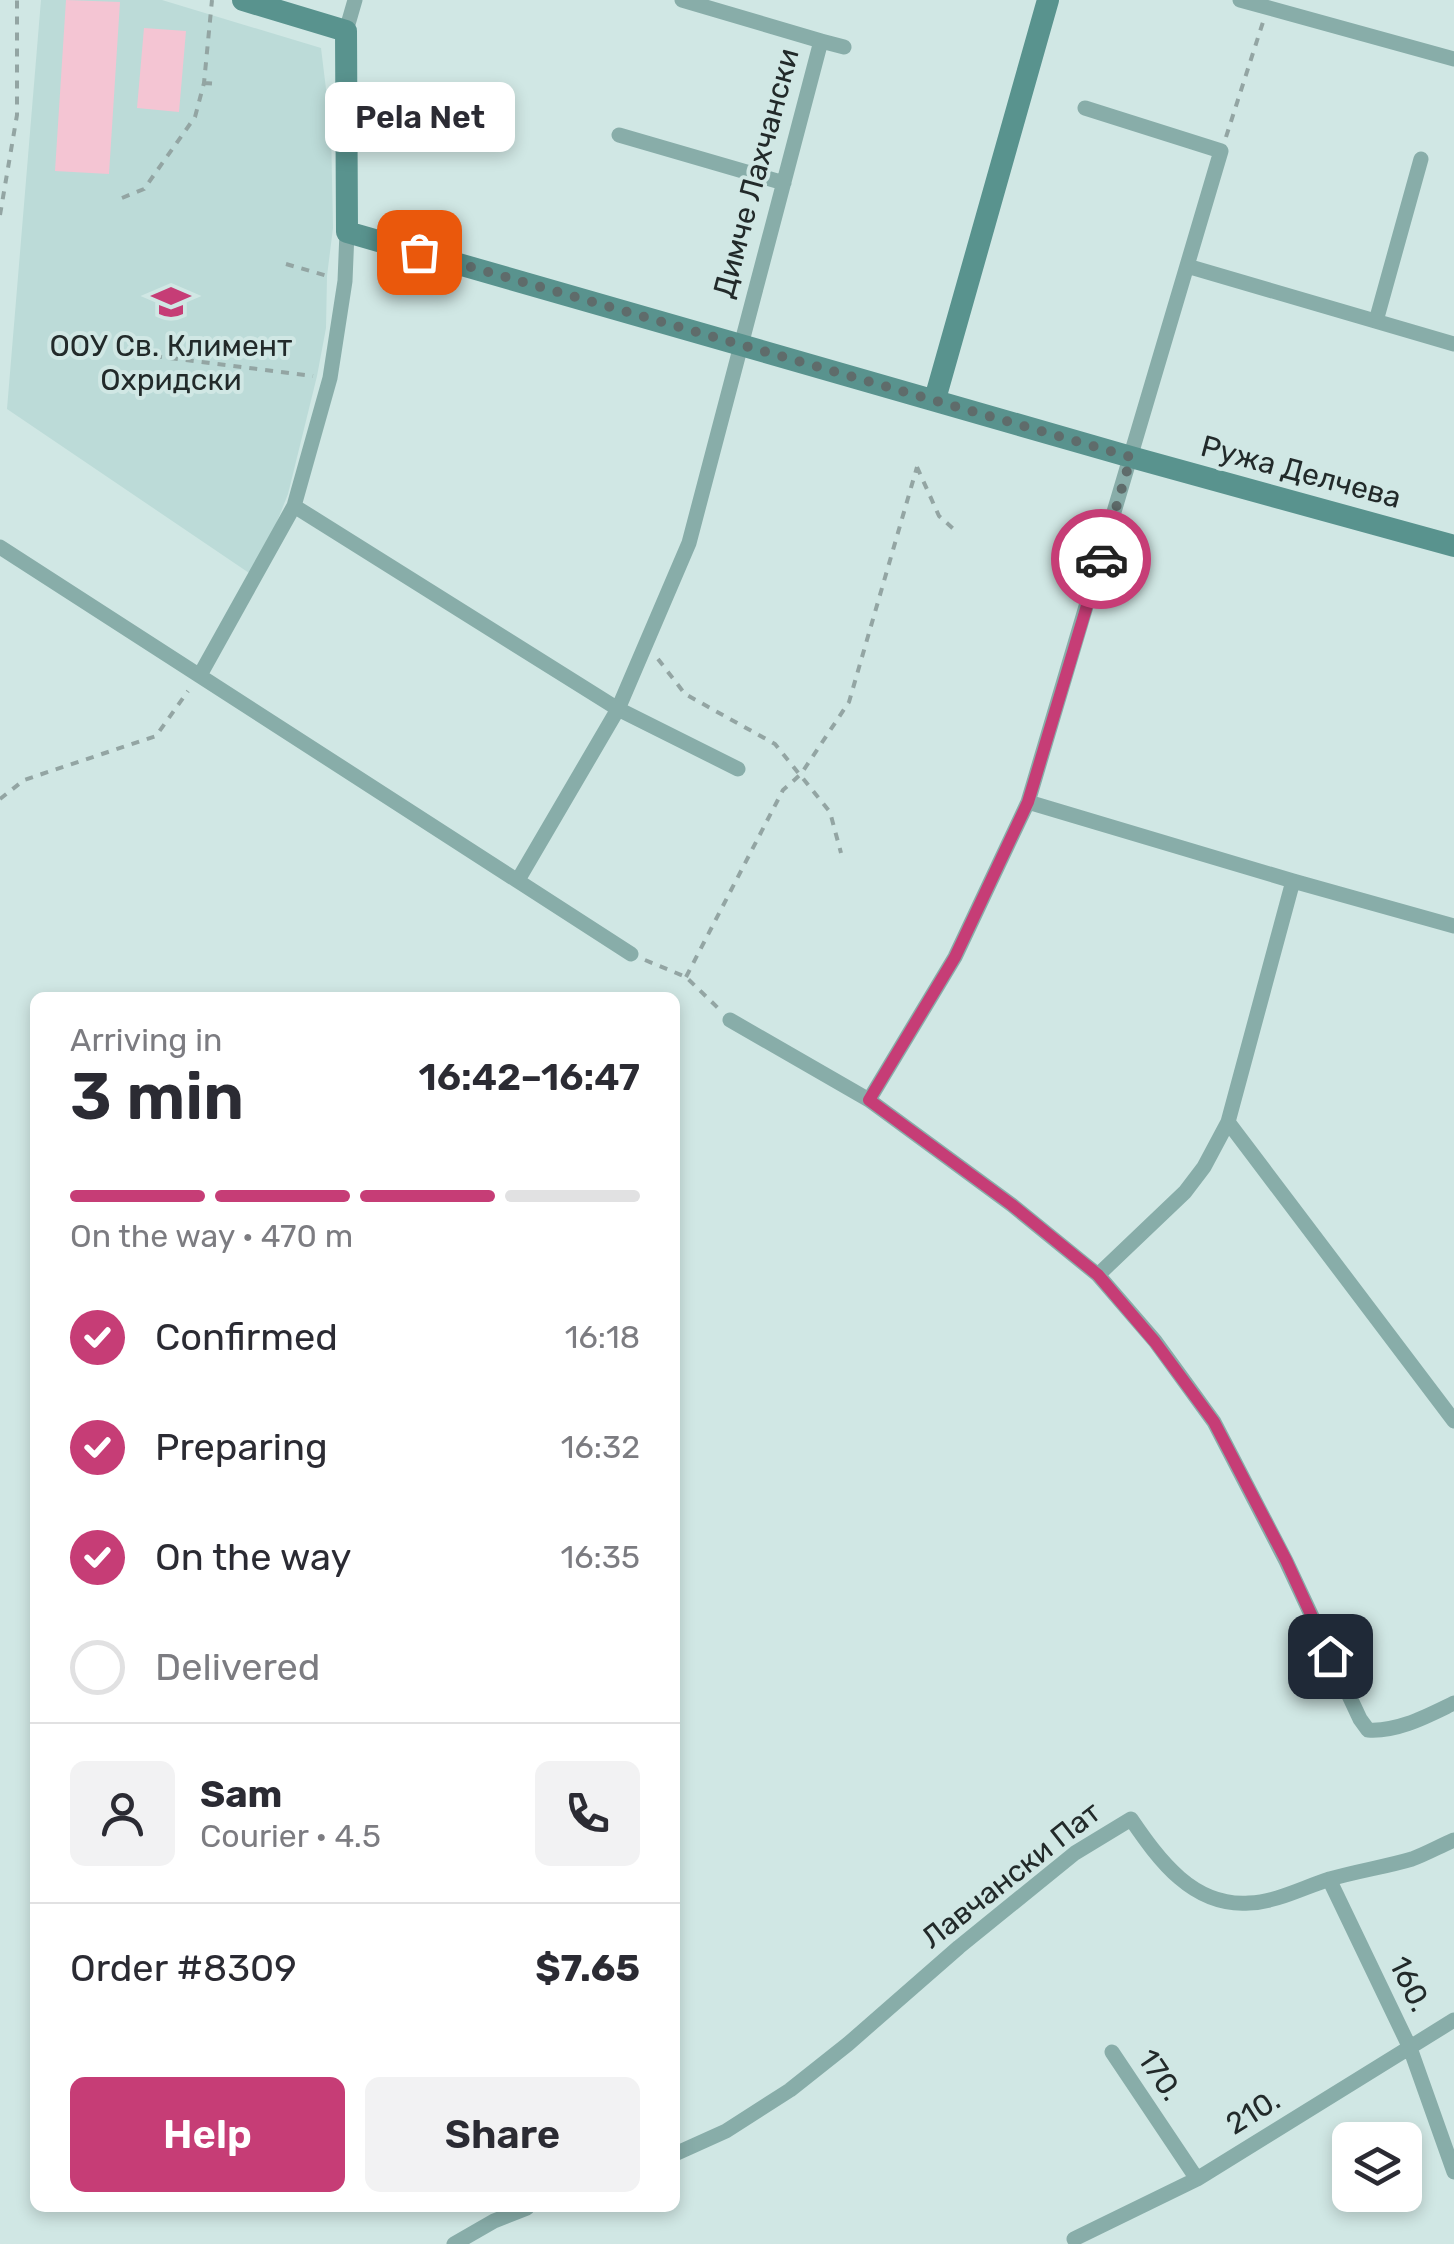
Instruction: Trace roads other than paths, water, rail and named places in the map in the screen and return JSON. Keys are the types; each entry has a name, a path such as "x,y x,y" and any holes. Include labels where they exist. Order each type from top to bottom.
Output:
{"street":[{"path":"243,0 346,31"},
{"path":"200,674 294,506 330,378 346,282 346,31 355,0"},
{"name":"Димче Лахчански","path":"518,880 618,709 689,544 821,41 735,7 682,0"},
{"path":"935,400 1048,0"},
{"path":"1240,0 1269,4 1454,60"},
{"path":"821,41 844,47"},
{"path":"869,1100 955,957 1028,802 1221,150 1085,108"},
{"path":"619,135 784,184"},
{"path":"1376,321 1421,159"},
{"name":"Димче Лахчански","path":"348,232 935,400"},
{"path":"1187,266 1454,344"},
{"name":"Ружа Делчева","path":"935,400 1454,546"},
{"path":"294,506 618,709 738,769"},
{"path":"0,547 631,954"},
{"path":"1028,802 1454,926"},
{"path":"1098,1275 1185,1192 1204,1167 1228,1122 1293,881"},
{"path":"730,1020 869,1100 1012,1205 1098,1275 1155,1342 1214,1422 1368,1730 1384,1731 1454,1703"},
{"path":"1228,1122 1454,1421"},
{"name":"Лавчански Пат","path":"680,2152 726,2131 790,2090 1075,1853 1131,1818 1154,1854 1196,1892 1249,1904 1414,1858 1454,1840"},
{"name":"160.","path":"1329,1880 1410,2048 1454,2172"},
{"name":"210.","path":"1074,2239 1197,2179 1454,2020"},
{"name":"170.","path":"1112,2052 1197,2179"},
{"path":"454,2244 516,2212"}],"place":[{"name":"Pela Net","path":"419,252"},
{"name":"ООУ Св. Климент Охридски","path":"171,302"}]}
